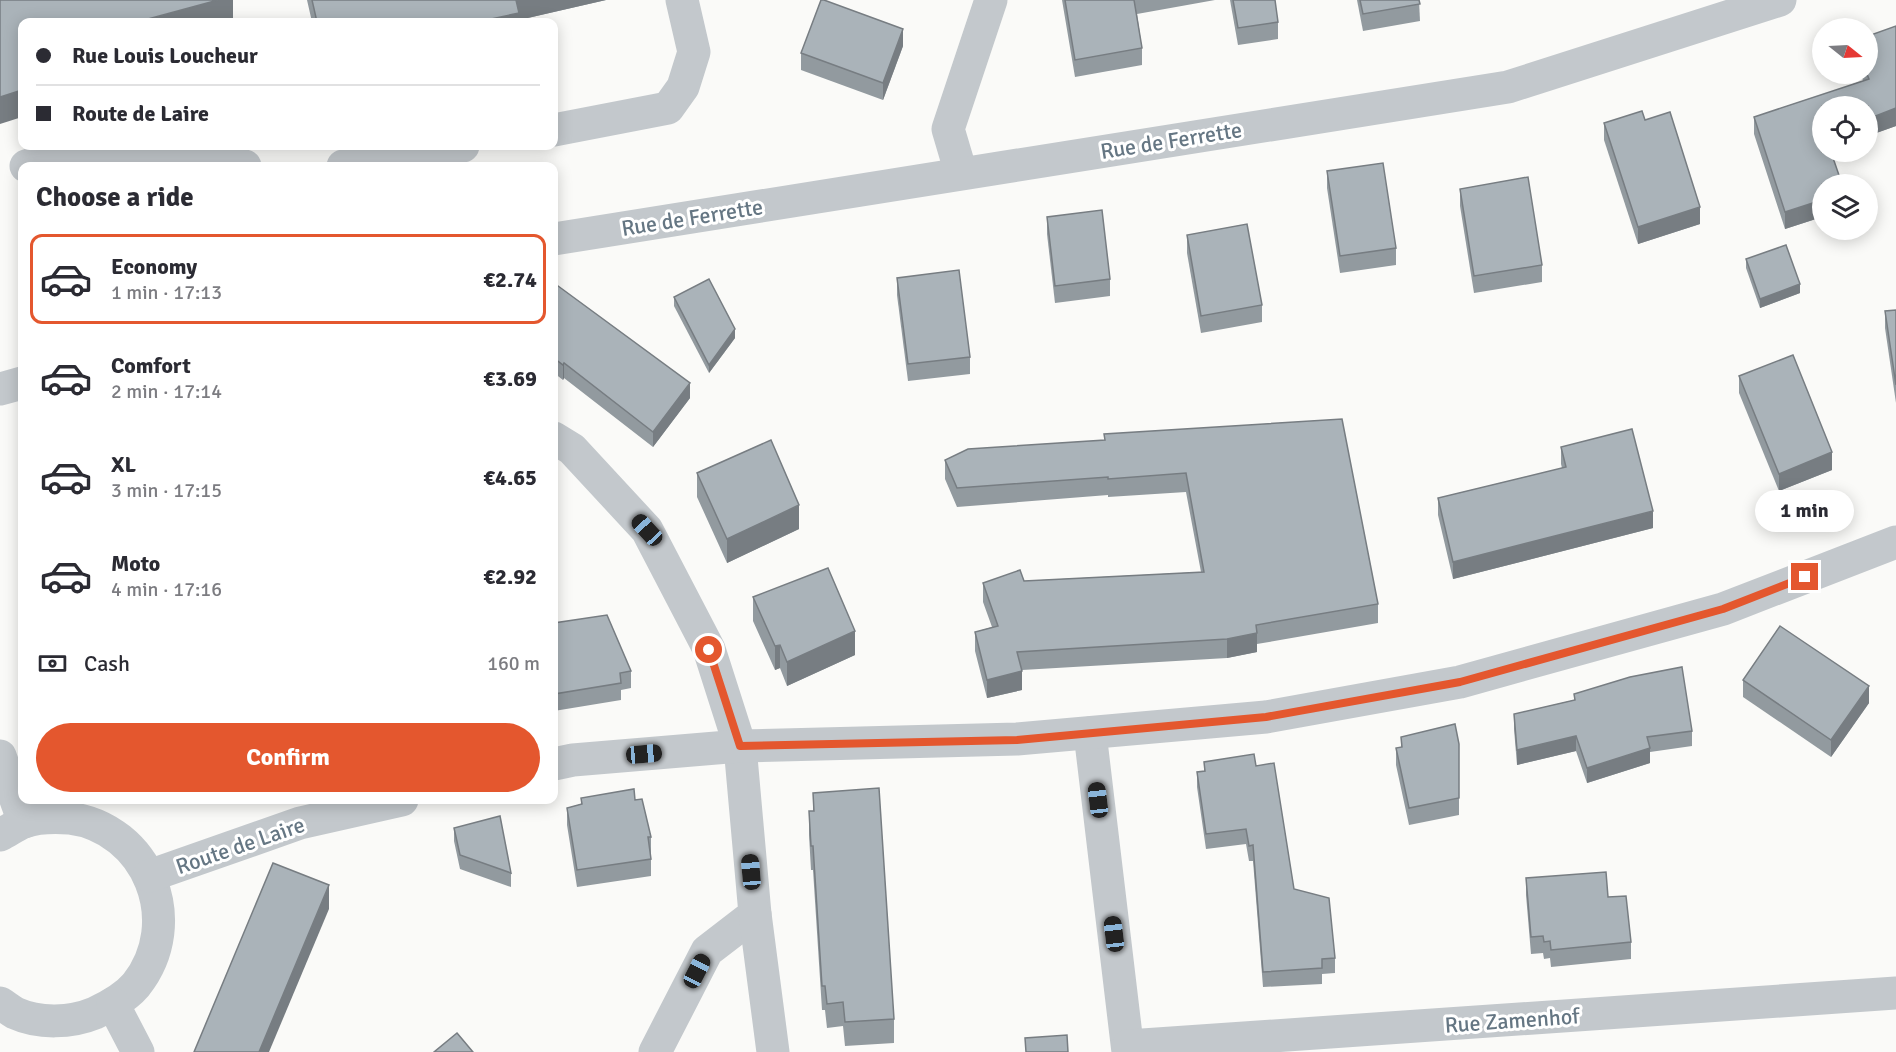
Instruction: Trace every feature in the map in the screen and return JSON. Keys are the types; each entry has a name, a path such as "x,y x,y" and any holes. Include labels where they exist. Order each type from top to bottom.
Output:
{"street":[{"path":"558,129 668,108 683,87 694,52 682,0"},
{"path":"961,173 948,129 991,0"},
{"name":"Rue de Ferrette","path":"558,238 1508,87 1780,0"},
{"path":"367,162 439,150"},
{"path":"39,162 48,159 132,162"},
{"path":"0,175 18,169"},
{"path":"0,389 18,384"},
{"path":"558,440 572,449 647,530 709,650 740,746 755,914 772,1052"},
{"path":"558,763 740,746 1017,740 1266,717 1460,682 1723,609 1896,542"},
{"name":"Rue Zamenhof","path":"1090,733 1128,1049 1896,993"},
{"path":"0,756 12,829 53,816 82,820 110,831 134,851 149,876 158,903 158,932 150,960 135,985 113,1004 82,1018 48,1021 15,1013 0,1003"},
{"name":"Route de Laire","path":"149,876 300,823 384,804"},
{"path":"655,1052 707,951 755,914"},
{"path":"113,1004 138,1052"}],"building":[{"path":"0,0 218,0 152,18 18,18 18,91 0,97"},
{"path":"312,0 516,0 519,13 496,18 316,18"},
{"path":"821,0 903,29 883,83 801,53"},
{"path":"1065,0 1134,0 1142,48 1075,60"},
{"path":"1233,0 1275,0 1278,22 1238,28"},
{"path":"1360,0 1419,0 1420,4 1363,14"},
{"path":"1896,26 1896,108 1878,115 1878,96 1818,96 1854,84 1878,84 1878,32"},
{"path":"1812,98 1812,162 1834,162 1839,174 1812,174 1812,203 1785,212 1754,117"},
{"path":"1642,111 1645,120 1670,112 1700,207 1638,227 1604,123"},
{"path":"1383,163 1396,248 1340,256 1327,171"},
{"path":"1528,177 1542,265 1474,276 1460,189"},
{"path":"1102,210 1110,279 1055,286 1047,217"},
{"path":"1247,224 1262,305 1201,316 1187,235"},
{"path":"1786,245 1800,284 1760,299 1746,259"},
{"path":"959,270 970,357 908,364 897,278"},
{"path":"709,279 735,329 709,365 674,297"},
{"path":"558,286 690,383 653,432 564,363 563,365 558,361"},
{"path":"1896,310 1896,385 1885,311"},
{"path":"1793,355 1832,452 1779,474 1739,376"},
{"path":"1342,419 1378,604 1256,625 1257,633 1227,639 1017,652 1022,671 987,680 975,632 998,626 983,583 1020,570 1024,581 1204,572 1186,473 957,488 945,460 968,449 1105,440 1104,434"},
{"path":"1632,429 1653,511 1453,562 1438,498 1566,467 1561,447"},
{"path":"771,440 799,505 727,539 697,473"},
{"path":"828,568 855,631 787,662 780,645 775,646 753,597"},
{"path":"607,615 631,671 620,673 621,683 558,693 558,622"},
{"path":"1780,626 1869,686 1831,740 1743,680"},
{"path":"1682,667 1692,731 1647,737 1650,748 1587,768 1576,736 1517,750 1514,714 1575,700 1574,694 1630,677"},
{"path":"1455,724 1459,744 1459,798 1409,808 1396,748 1402,747 1401,737"},
{"path":"1254,754 1256,766 1274,763 1294,889 1329,898 1335,958 1322,959 1322,968 1263,972 1253,845 1249,846 1246,829 1206,834 1197,772 1205,771 1204,762"},
{"path":"879,788 894,1019 845,1022 843,1002 827,1004 825,986 822,986 809,811 814,811 813,793"},
{"path":"634,789 635,800 642,799 651,837 648,837 651,859 577,870 567,808 582,804 581,798"},
{"path":"500,816 511,873 460,855 454,828"},
{"path":"273,863 329,885 259,1052 194,1052"},
{"path":"1606,872 1608,897 1626,896 1631,942 1551,950 1550,941 1544,942 1543,936 1531,937 1526,878"},
{"path":"457,1033 473,1052 434,1052"},
{"path":"1067,1035 1068,1052 1026,1052 1025,1038"}],"route":[{"path":"709,650 740,746 1017,740 1266,717 1460,682 1723,609 1805,577"}]}
